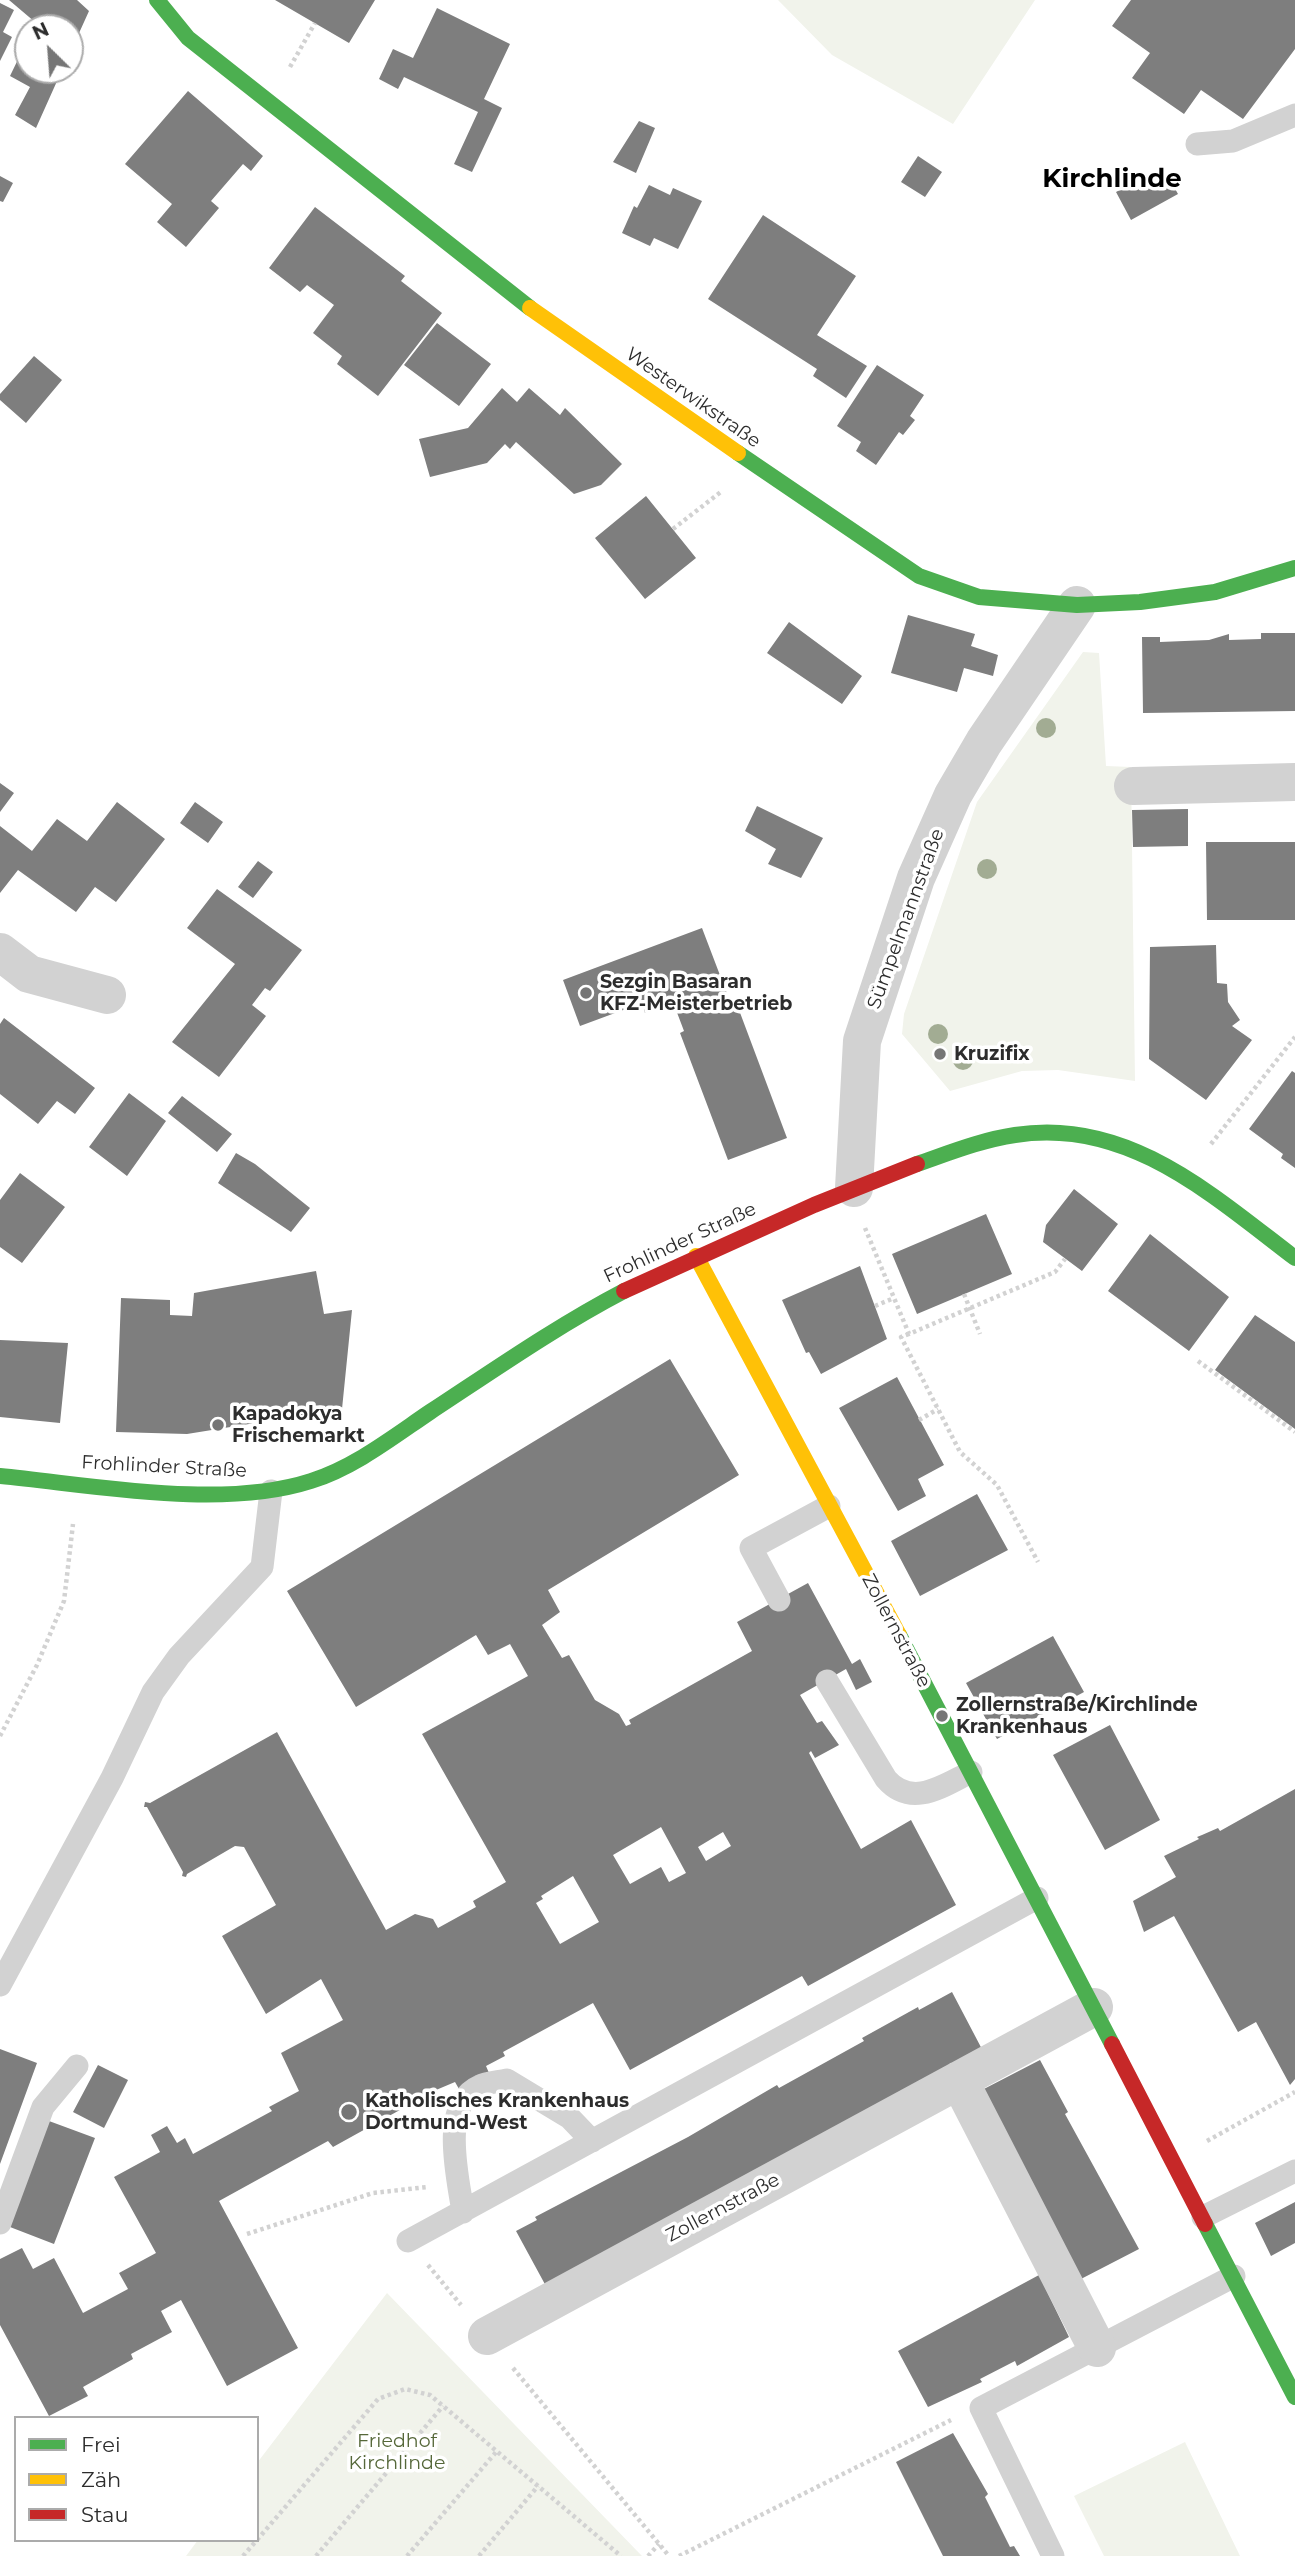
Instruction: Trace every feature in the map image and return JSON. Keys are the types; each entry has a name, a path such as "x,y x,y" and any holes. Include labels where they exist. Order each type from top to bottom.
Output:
{"street":[{"name":"Westerwikstraße","path":"156,0 188,38 553,327 919,576 979,597 1077,605 1140,602 1215,592 1295,568"},
{"name":"Sümpelmannstraße","path":"854,1188 862,1041 916,878 953,795 984,742 1077,605"},
{"path":"1133,786 1295,782"},
{"path":"0,952 29,974 107,995"},
{"name":"Frohlinder Straße","path":"0,1476 185,1493 271,1491 311,1481 354,1462 600,1304 696,1256 854,1188 980,1141 1033,1131 1092,1136 1132,1148 1187,1179 1295,1258"},
{"name":"Zollernstraße","path":"696,1256 971,1772 1295,2397"},
{"name":"Zollernstraße","path":"486,2336 1094,2007"},
{"path":"959,2080 1097,2348"}],"lane":[{"path":"1197,144 1233,141 1295,115"},
{"path":"0,1985 112,1777 153,1692 179,1656 262,1567 271,1491"},
{"path":"779,1600 751,1548 829,1506"},
{"path":"827,1681 883,1774 900,1791 928,1793 971,1772"},
{"path":"408,2241 1037,1898"},
{"path":"0,2223 43,2107 77,2066"},
{"path":"463,2212 453,2144 458,2105 479,2086 507,2080 570,2119 592,2141"},
{"path":"1203,2217 1295,2172"},
{"path":"1053,2556 981,2409 1234,2276"}],"path":[{"path":"289,68 315,23"},
{"path":"673,529 733,483 748,462"},
{"path":"1187,1179 1295,1037"},
{"path":"865,1228 909,1334"},
{"path":"1038,1562 997,1485 960,1452 901,1337 1055,1272 1065,1259"},
{"path":"964,1294 980,1334"},
{"path":"875,1306 894,1298"},
{"path":"1198,1361 1295,1432"},
{"path":"919,1420 938,1409"},
{"path":"0,1736 37,1665 64,1601 74,1514"},
{"path":"1201,2144 1295,2092"},
{"path":"247,2234 373,2193 459,2183"},
{"path":"408,2241 669,2556"},
{"path":"259,2538 378,2399 395,2391 418,2391 430,2395 621,2556"},
{"path":"316,2556 443,2406"},
{"path":"679,2556 943,2423 981,2409"},
{"path":"407,2556 497,2451"},
{"path":"479,2556 538,2486"},
{"path":"243,2556 255,2542"},
{"path":"648,2556 659,2544"}],"green space":[{"path":"778,0 1035,0 953,124 832,55"},
{"path":"1083,652 1099,653 1106,766 1131,767 1135,1081 1058,1070 1022,1071 950,1091 902,1034 904,1014 977,802"},
{"name":"Friedhof Kirchlinde","path":"387,2293 642,2556 186,2556 196,2542 259,2542 259,2460"},
{"path":"1185,2442 1240,2556 1104,2556 1074,2496"}],"building":[{"path":"9,0 77,0 89,11 84,22 84,14 26,14"},
{"path":"275,0 375,0 349,43"},
{"path":"1131,0 1295,0 1295,49 1243,119 1201,90 1184,114 1132,78 1150,53 1112,26"},
{"path":"0,3 14,10 3,32 12,37 0,61"},
{"path":"437,8 510,44 484,99 502,108 472,172 454,164 478,112 404,77 398,89 379,79 393,49 413,58"},
{"path":"25,84 56,84 36,128 15,115 30,87"},
{"path":"188,91 263,156 251,171 243,164 211,201 219,208 186,247 157,222 172,204 125,164"},
{"path":"639,121 655,128 636,173 613,162"},
{"path":"918,156 942,172 925,197 901,182"},
{"path":"1163,167 1178,194 1131,220 1116,192"},
{"path":"0,176 13,183 3,202 0,201"},
{"path":"649,185 670,195 673,188 702,201 678,249 654,238 650,246 622,233 634,206 637,208"},
{"path":"315,207 405,276 401,281 442,313 378,396 337,364 342,356 313,333 334,305 307,285 300,292 269,268"},
{"path":"763,215 856,276 817,335 867,366 846,398 813,376 817,369 708,299"},
{"path":"437,323 491,364 459,406 404,365"},
{"path":"34,356 62,380 26,423 0,400 0,394"},
{"path":"877,365 924,395 910,416 915,420 903,435 899,432 876,465 856,451 861,442 837,426"},
{"path":"502,388 517,402 529,388 560,415 565,408 622,464 601,485 574,494 516,442 510,449 505,444 487,463 430,477 419,439 468,428"},
{"path":"646,496 696,558 645,599 595,538"},
{"path":"908,615 975,634 971,646 998,655 993,676 964,668 957,692 891,673"},
{"path":"789,622 862,676 842,704 767,653"},
{"path":"1261,633 1295,633 1295,711 1143,713 1142,637 1160,637 1160,642 1209,640 1229,634 1229,640 1261,639"},
{"path":"0,783 14,793 0,812"},
{"path":"117,802 165,839 116,902 95,887 76,912 18,870 0,893 0,826 32,851 57,819 87,841"},
{"path":"195,802 223,822 208,843 180,823"},
{"path":"757,806 823,838 801,878 768,864 776,849 745,831"},
{"path":"1188,809 1188,846 1133,847 1132,810"},
{"path":"1206,842 1295,842 1295,920 1207,920"},
{"path":"258,861 273,872 253,898 238,887"},
{"path":"217,889 302,950 270,991 265,988 252,1005 266,1016 219,1077 172,1042 235,964 187,928"},
{"path":"702,928 734,1012 739,1010 787,1138 728,1160 680,1033 684,1031 673,1002 645,1013 642,1003 580,1026 563,980"},
{"path":"1216,945 1217,983 1227,984 1228,1002 1240,1020 1232,1026 1252,1040 1206,1100 1149,1059 1150,947"},
{"path":"4,1018 95,1088 75,1114 57,1101 38,1124 0,1094 0,1024"},
{"path":"1292,1071 1295,1073 1295,1168 1281,1158 1283,1154 1249,1129"},
{"path":"129,1093 166,1121 127,1176 89,1147"},
{"path":"182,1096 232,1134 217,1152 168,1113"},
{"path":"236,1153 255,1164 310,1208 291,1232 218,1183"},
{"path":"20,1173 65,1207 22,1263 0,1247 0,1200"},
{"path":"1074,1189 1118,1224 1082,1271 1043,1242 1046,1225"},
{"path":"986,1214 1012,1274 917,1314 892,1254"},
{"path":"1150,1234 1229,1297 1189,1351 1108,1291"},
{"path":"860,1266 887,1339 821,1374 809,1352 806,1353 782,1300"},
{"path":"316,1271 324,1314 352,1310 342,1409 187,1434 116,1432 121,1298 170,1300 170,1315 192,1316 194,1293"},
{"path":"1255,1315 1295,1342 1295,1429 1215,1370"},
{"path":"0,1340 68,1343 60,1423 0,1417"},
{"path":"670,1359 739,1475 548,1590 560,1612 542,1625 562,1658 569,1655 595,1700 619,1714 626,1726 631,1724 629,1720 752,1651 737,1622 808,1583 852,1664 860,1659 872,1682 856,1690 846,1669 800,1695 817,1723 822,1721 839,1745 815,1758 811,1751 809,1753 861,1849 911,1820 956,1905 808,1986 802,1976 630,2070 593,2003 503,2052 505,2056 486,2066 489,2073 459,2089 455,2082 436,2090 333,2147 328,2141 219,2201 298,2348 227,2386 181,2300 161,2311 172,2332 131,2354 133,2359 83,2387 88,2396 49,2416 0,2325 0,2259 22,2248 33,2269 54,2258 83,2313 128,2289 119,2273 156,2253 114,2177 160,2152 151,2135 167,2126 177,2143 185,2138 193,2154 272,2111 269,2107 299,2091 281,2053 343,2020 321,1979 266,2014 222,1936 276,1905 244,1847 235,1846 186,1877 182,1876 183,1872 147,1807 144,1807 145,1802 150,1803 277,1732 386,1930 415,1914 433,1919 438,1928 476,1907 473,1901 506,1882 422,1734 528,1676 510,1644 488,1655 476,1635 356,1707 287,1591","holes":["661,1827 686,1873 669,1882 661,1867 630,1884 613,1855","723,1832 731,1846 706,1861 698,1847","573,1876 599,1922 560,1944 536,1903 543,1899 541,1896"]},
{"path":"897,1377 944,1465 918,1479 926,1496 898,1511 839,1408"},
{"path":"977,1494 1008,1550 920,1596 891,1541"},
{"path":"1053,1636 1084,1692 997,1739 966,1683"},
{"path":"1110,1725 1160,1820 1105,1850 1053,1755"},
{"path":"1295,1789 1295,2079 1290,2085 1256,2022 1238,2032 1174,1916 1144,1932 1133,1901 1176,1877 1164,1856 1199,1839 1197,1837 1218,1828 1220,1831"},
{"path":"952,1992 984,2053 547,2288 516,2231 537,2220 535,2217 688,2137 777,2085 779,2088 864,2041 862,2038 918,2007 919,2010"},
{"path":"0,2049 37,2063 0,2164"},
{"path":"1040,2060 1068,2112 1065,2114 1139,2249 1079,2280 980,2091"},
{"path":"98,2065 128,2080 104,2128 73,2112"},
{"path":"49,2121 95,2138 54,2244 10,2227"},
{"path":"1295,2202 1295,2243 1271,2256 1255,2223"},
{"path":"1039,2275 1069,2337 1017,2366 1015,2361 980,2379 982,2382 928,2407 898,2351"},
{"path":"953,2433 988,2494 985,2497 1010,2547 1014,2546 1020,2556 943,2556 896,2462"}],"traffic: fast":[{"path":"157,0 188,38 530,308"},
{"path":"738,453 919,576 979,597 1077,605 1140,602 1215,592 1295,568"},
{"path":"917,1164 977,1143 1015,1135 1056,1133 1094,1138 1131,1149 1166,1166 1232,1210 1295,1258"},
{"path":"0,1476 198,1495 238,1494 311,1481 343,1468 373,1451 526,1349 624,1291"},
{"path":"899,1635 1112,2044"},
{"path":"1205,2224 1295,2397"}],"traffic: slow":[{"path":"530,308 738,453"},
{"path":"696,1256 899,1635"}],"traffic: jam":[{"path":"624,1291 814,1205 917,1164"},
{"path":"1112,2044 1205,2224"}],"place":[{"name":"Sezgin Basaran KFZ-Meisterbetrieb","path":"586,993"},
{"name":"Kruzifix","path":"940,1054"},
{"name":"Kapadokya Frischemarkt","path":"218,1425"},
{"name":"Zollernstraße/Kirchlinde Krankenhaus","path":"942,1716"},
{"name":"Katholisches Krankenhaus Dortmund-West","path":"349,2112"}],"district":[{"name":"Kirchlinde","path":"1112,179"}]}
